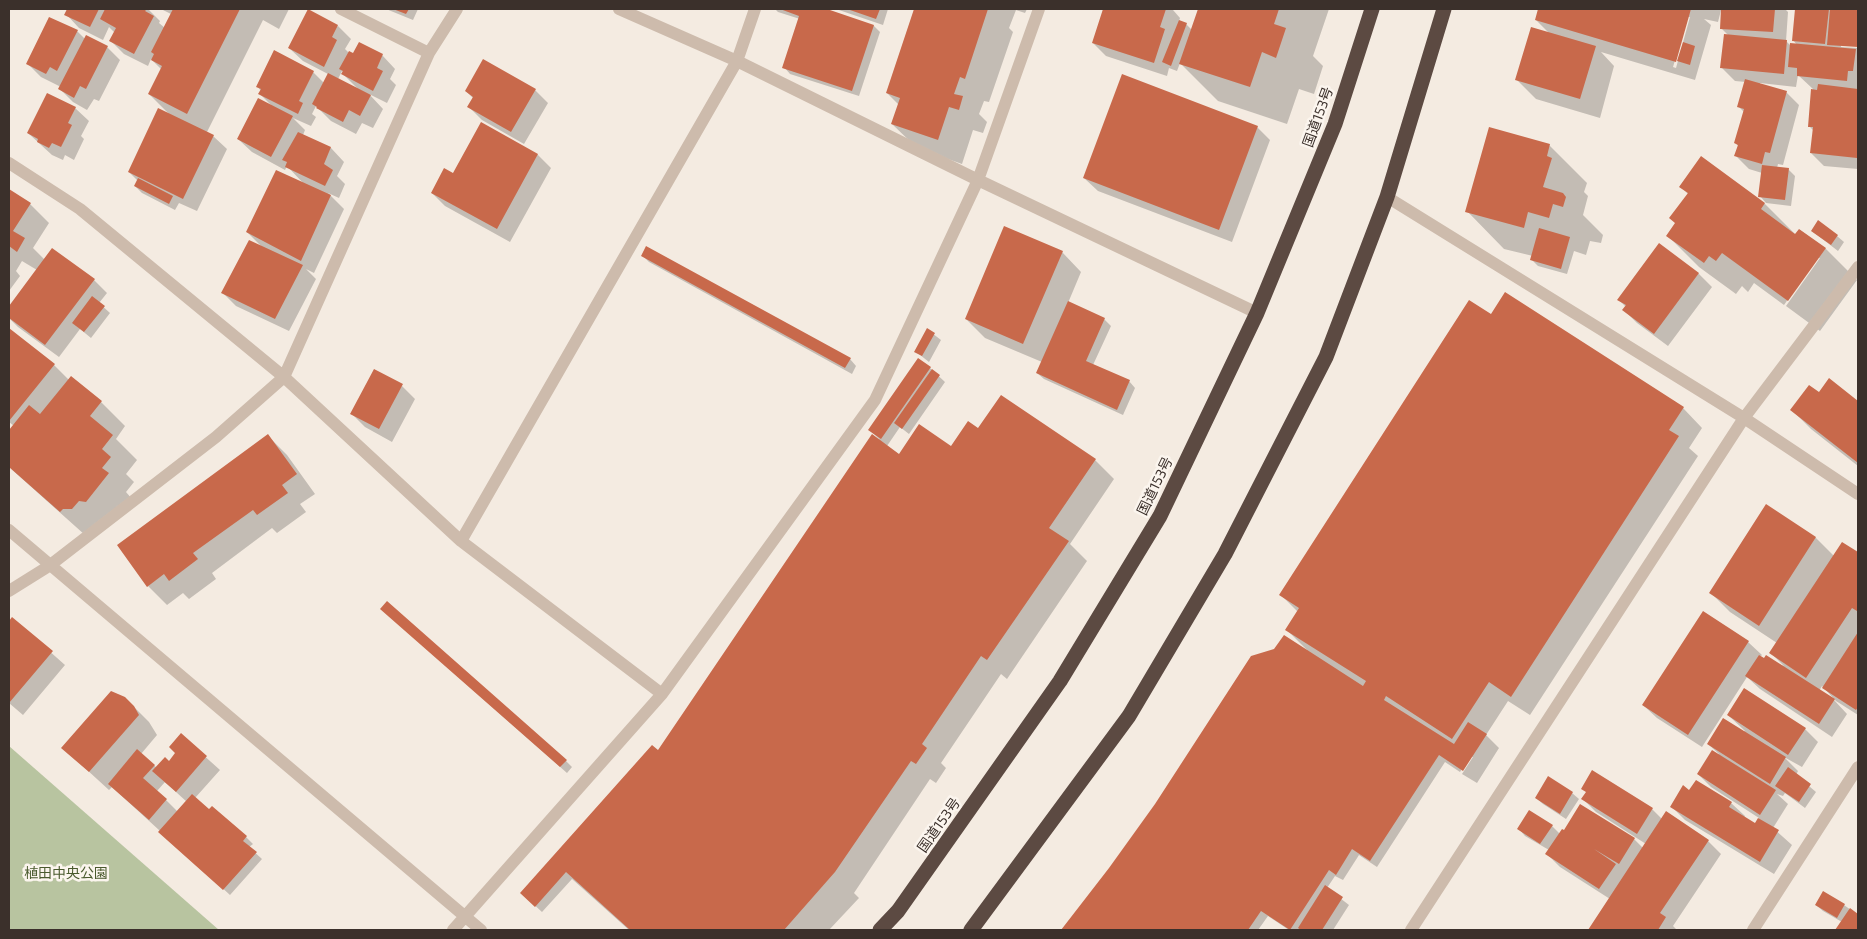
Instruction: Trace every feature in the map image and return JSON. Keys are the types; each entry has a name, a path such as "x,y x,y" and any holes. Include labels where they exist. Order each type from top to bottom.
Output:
{"highway":[{"name":"国道153号","path":"880,930 898,912 1060,681 1160,516 1257,313 1334,124 1372,9"},
{"path":"971,930 1128,716 1224,554 1326,357 1387,197 1444,9"}],"street":[{"path":"341,9 429,53"},
{"path":"9,591 49,566 216,437 284,377 429,53 456,9"},
{"path":"619,9 737,61 978,180 1257,313"},
{"path":"461,541 737,61 755,9"},
{"path":"453,930 662,694 875,400 978,180 1039,9"},
{"path":"9,164 80,209 284,377 461,541 662,694"},
{"path":"1387,197 1744,418 1858,494"},
{"path":"1411,930 1744,418 1858,267"},
{"path":"9,530 49,566 481,930"},
{"path":"1754,930 1858,767"}],"green space":[{"name":"植田中央公園","path":"9,746 219,930 9,930"}],"building":[{"path":"67,9 99,9 90,27 64,15"},
{"path":"105,9 147,9 145,11 154,16 134,54 109,41 116,28 100,19"},
{"path":"173,9 240,9 187,114 148,94 162,66 151,60 154,54 151,52"},
{"path":"308,9 338,25 332,37 337,40 324,67 288,48"},
{"path":"393,9 409,9 406,14"},
{"path":"780,9 827,9 874,25 852,91 782,68 799,16"},
{"path":"847,9 880,9 876,19"},
{"path":"914,9 988,9 965,79 960,77 954,94 963,96 959,110 949,107 938,140 891,124 900,98 886,93"},
{"path":"1103,9 1166,9 1160,27 1165,29 1154,63 1092,43"},
{"path":"1198,9 1279,9 1274,24 1286,28 1276,58 1262,52 1250,87 1179,64"},
{"path":"1538,9 1691,9 1676,62 1535,20"},
{"path":"1721,9 1775,9 1773,32 1720,29"},
{"path":"1795,9 1829,9 1825,44 1792,41"},
{"path":"1830,9 1858,9 1858,47 1827,45"},
{"path":"49,17 78,30 57,71 50,67 46,74 26,64"},
{"path":"1179,20 1187,23 1171,66 1162,62"},
{"path":"1531,27 1596,46 1580,99 1515,80"},
{"path":"1724,34 1787,40 1784,74 1720,68"},
{"path":"86,35 108,46 86,89 80,86 74,98 58,89"},
{"path":"359,42 383,54 377,68 383,71 373,91 341,74 343,71 339,69 349,51 353,53"},
{"path":"1683,42 1695,46 1690,65 1677,61"},
{"path":"1790,43 1856,49 1853,71 1848,71 1847,81 1797,76 1797,68 1788,67"},
{"path":"274,50 314,71 299,101 303,103 298,114 258,94 261,89 256,87"},
{"path":"483,59 536,89 511,132 467,107 473,97 465,91"},
{"path":"328,73 371,95 360,116 349,110 343,122 312,104"},
{"path":"1122,74 1258,126 1219,230 1083,178"},
{"path":"1745,79 1787,91 1770,153 1765,152 1762,164 1734,156 1738,145 1734,143 1744,109 1737,107"},
{"path":"1818,84 1858,89 1857,158 1810,153 1813,127 1808,127 1811,89 1817,90"},
{"path":"47,93 76,107 68,123 72,125 61,147 52,143 49,148 37,142 38,139 27,133"},
{"path":"258,98 293,116 271,157 237,139"},
{"path":"158,108 214,135 183,199 128,172"},
{"path":"481,122 538,154 497,229 431,193 444,168 453,173"},
{"path":"1489,127 1550,144 1547,156 1552,158 1543,187 1563,193 1566,197 1563,207 1553,204 1549,218 1528,212 1524,228 1465,212"},
{"path":"298,132 331,147 324,164 333,170 325,186 285,167 287,162 282,160"},
{"path":"1701,156 1765,203 1761,209 1795,234 1799,229 1826,248 1788,301 1722,253 1716,261 1709,256 1704,263 1666,236 1675,223 1669,218 1688,193 1679,187"},
{"path":"1762,165 1789,168 1785,200 1758,197"},
{"path":"276,170 331,195 301,261 246,232"},
{"path":"138,178 173,196 169,204 134,186"},
{"path":"9,189 31,203 13,231 25,238 17,252 9,246"},
{"path":"1818,220 1838,235 1831,245 1811,231"},
{"path":"1004,226 1063,251 1023,344 965,319"},
{"path":"1539,228 1570,237 1561,269 1530,260"},
{"path":"249,240 303,265 275,319 221,293"},
{"path":"1659,243 1699,273 1654,334 1622,310 1626,305 1617,300"},
{"path":"646,246 851,358 845,368 641,256"},
{"path":"52,248 95,279 45,345 9,318 9,306"},
{"path":"1505,292 1684,407 1669,430 1679,436 1511,697 1489,682 1452,739 1386,696 1384,700 1454,744 1468,722 1487,734 1463,771 1439,755 1370,861 1352,849 1336,875 1329,870 1290,930 1261,911 1248,930 1061,930 1155,804 1251,656 1274,649 1284,635 1363,686 1366,681 1285,630 1299,608 1279,595 1469,300 1491,314"},
{"path":"92,296 105,306 84,332 72,323"},
{"path":"1068,301 1105,318 1086,361 1130,380 1117,410 1036,373"},
{"path":"9,328 55,364 9,421"},
{"path":"927,328 935,333 922,356 914,352"},
{"path":"918,358 931,367 881,439 868,430"},
{"path":"374,369 403,384 379,429 350,414"},
{"path":"932,369 940,375 902,429 894,423"},
{"path":"71,376 102,401 90,416 113,435 102,449 111,457 102,468 109,473 86,502 79,501 72,509 63,509 60,512 9,467 9,430 29,405 40,414"},
{"path":"1829,378 1858,401 1858,463 1790,410 1809,385 1819,392"},
{"path":"1001,395 1096,459 1049,528 1069,541 987,660 981,656 922,744 927,748 916,764 911,761 835,872 784,930 630,930 566,872 535,907 520,893 652,745 658,750 872,434 899,454 919,424 951,446 968,421 978,428"},
{"path":"268,434 297,474 282,485 288,493 257,515 253,510 193,553 198,559 169,581 164,574 147,587 117,545"},
{"path":"1766,504 1816,537 1759,626 1709,593"},
{"path":"1842,542 1858,552 1858,608 1857,611 1852,608 1806,678 1769,653"},
{"path":"387,601 567,760 560,767 380,609"},
{"path":"1703,611 1749,641 1688,735 1642,705"},
{"path":"12,617 53,651 9,703 9,621"},
{"path":"1858,632 1858,707 1856,710 1822,688"},
{"path":"1759,655 1764,658 1766,655 1835,699 1819,724 1745,676"},
{"path":"1744,688 1806,728 1788,755 1727,715"},
{"path":"111,691 125,697 134,706 139,715 89,772 61,748"},
{"path":"1723,718 1786,757 1770,784 1707,744"},
{"path":"181,733 207,756 176,792 152,771 165,757 169,761 175,753 169,747"},
{"path":"137,749 155,765 143,778 167,799 149,820 108,784"},
{"path":"1712,750 1776,790 1760,815 1697,774"},
{"path":"1788,767 1811,784 1799,802 1775,786"},
{"path":"1592,770 1653,808 1637,834 1581,799 1586,792 1581,789"},
{"path":"1548,776 1573,792 1560,814 1535,798"},
{"path":"1696,780 1732,802 1729,807 1755,823 1758,818 1779,830 1760,862 1670,807 1683,785 1689,790"},
{"path":"192,794 209,809 212,806 247,836 243,841 257,852 223,890 158,832"},
{"path":"1580,804 1635,838 1619,864 1594,849 1616,864 1599,889 1545,854 1562,829 1564,830"},
{"path":"1529,810 1553,825 1540,844 1517,829"},
{"path":"1666,811 1709,840 1660,913 1666,917 1658,930 1588,930"},
{"path":"1325,885 1343,897 1322,930 1301,930 1298,928"},
{"path":"1823,891 1845,904 1837,918 1815,905"},
{"path":"1850,908 1858,914 1858,930 1835,930"}]}
